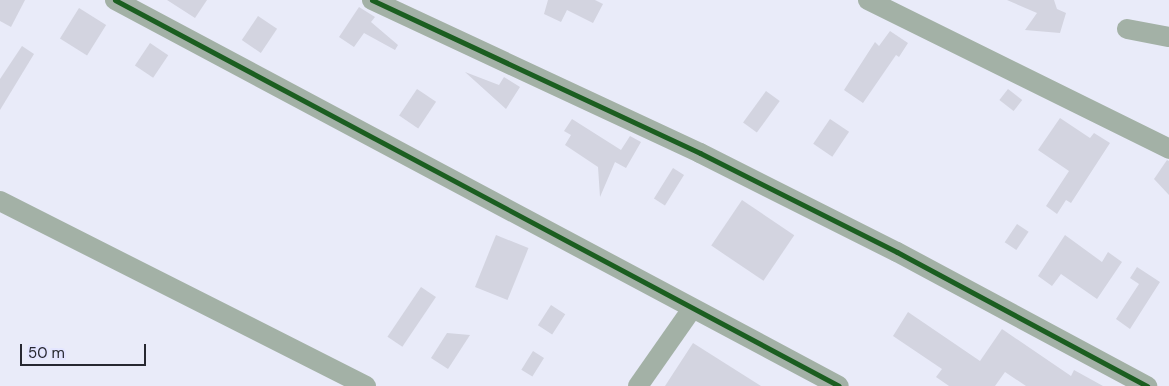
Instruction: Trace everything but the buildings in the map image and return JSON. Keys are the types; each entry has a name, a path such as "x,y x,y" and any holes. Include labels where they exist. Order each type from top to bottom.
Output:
{"street":[{"path":"115,0 692,309 840,386"},
{"path":"372,0 700,153 896,252 1147,386"},
{"path":"868,0 1169,149"},
{"path":"1127,29 1169,37"},
{"path":"0,201 366,386"},
{"path":"638,386 692,309"}],"cycle path":[{"path":"115,0 839,386"},
{"path":"372,0 700,153 897,252 1147,386"}]}
